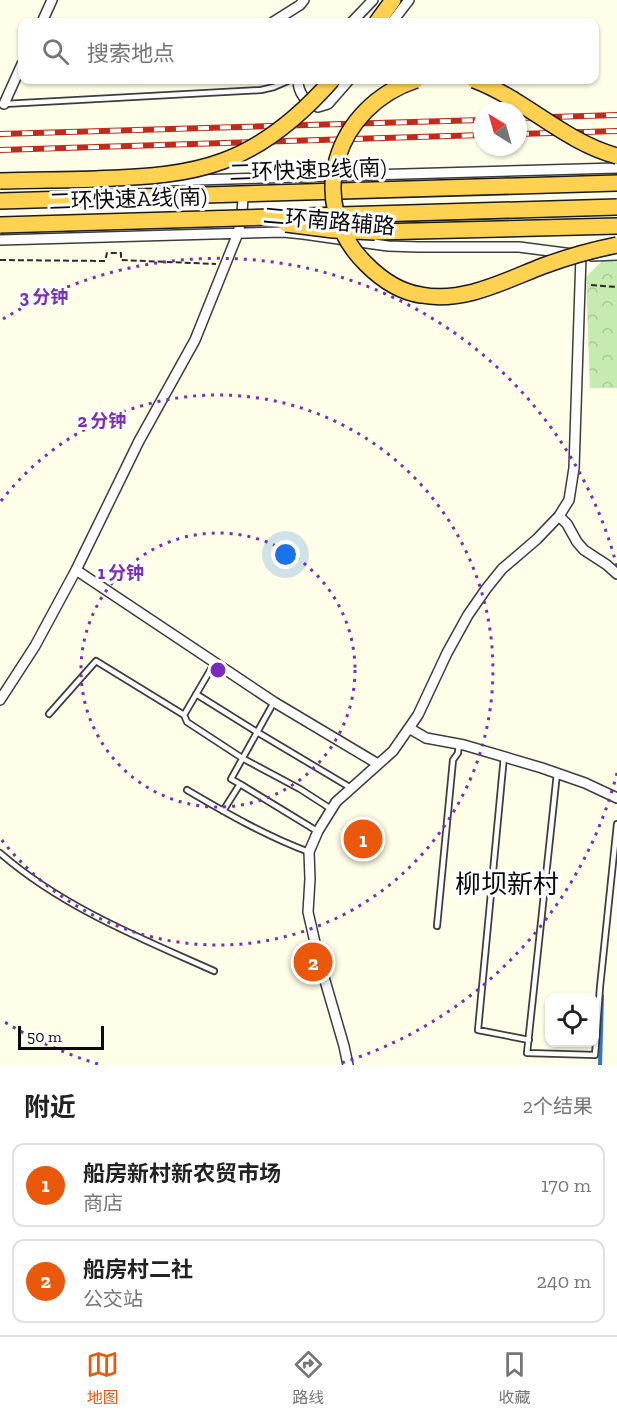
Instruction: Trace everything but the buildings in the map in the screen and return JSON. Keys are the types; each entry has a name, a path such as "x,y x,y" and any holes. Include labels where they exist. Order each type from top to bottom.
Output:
{"highway":[{"path":"379,18 393,0"},
{"path":"0,181 153,176 206,167 235,156 269,138 302,111 328,84"},
{"path":"406,84 374,101 365,110 350,130 338,155 333,183 338,221 348,242 370,268 387,281 413,293 454,296 486,289 570,257 617,246"},
{"path":"482,84 506,95 571,137 617,156"},
{"name":"二环快速B线(南)","path":"0,201 617,183"},
{"name":"二环快速A线(南)","path":"0,225 617,207"},
{"path":"229,218 365,232 617,226"}],"street":[{"path":"44,18 52,0"},
{"path":"290,0 302,2"},
{"path":"356,18 373,0"},
{"path":"395,18 409,0"},
{"path":"279,18 302,2"},
{"path":"4,104 18,73"},
{"path":"299,84 300,92 311,104 318,107 328,104 346,84"},
{"name":"二环南路辅路","path":"0,186 617,168"},
{"path":"0,700 35,646 76,570 138,441 195,340 238,233 243,197"},
{"name":"二环南路辅路","path":"0,240 293,232 388,246 519,247 580,255 617,255"},
{"path":"348,1065 308,912 309,852 318,831 336,802 393,751 418,715 447,653 480,597 502,569 560,516 569,500 574,468 580,255"},
{"path":"560,516 584,550 607,564 617,574"},
{"path":"76,570 274,702 378,764"},
{"path":"409,728 426,738 504,756 557,773 617,798"}],"lane":[{"path":"4,104 261,90 281,84"},
{"path":"49,714 96,661 184,715 188,722 242,758 300,789 331,809"},
{"path":"184,715 214,662"},
{"path":"196,694 351,788"},
{"path":"274,702 231,779 318,831"},
{"path":"437,926 453,760 458,753 459,744"},
{"path":"504,756 478,1030 529,1040"},
{"path":"557,773 527,1053 596,1055 600,987 617,824"},
{"path":"223,811 240,784"},
{"path":"187,790 282,842 309,852"},
{"path":"0,854 52,893 138,938 214,971"}],"path":[{"path":"0,260 105,261 106,253 121,253 121,260 225,264"},
{"path":"579,284 616,287 617,291"}],"green space":[{"path":"617,259 617,388 590,388 586,277 603,260"}],"waterway":[{"path":"600,1065 602,996"}],"railway":[{"path":"527,118 617,115"},
{"path":"0,134 473,120"},
{"path":"527,134 617,131"},
{"path":"0,150 473,135"}],"place":[{"name":"船房新村新农贸市场","path":"363,839"},
{"name":"船房村二社","path":"313,962"}],"district":[{"name":"柳坝新村","path":"507,884"}]}
